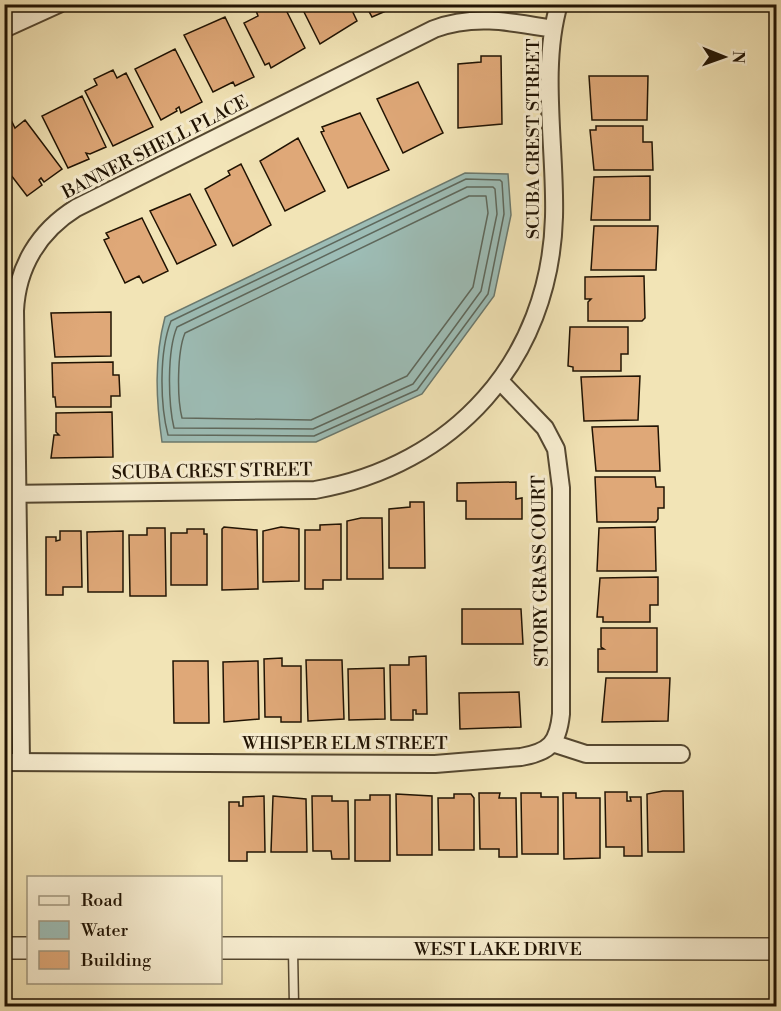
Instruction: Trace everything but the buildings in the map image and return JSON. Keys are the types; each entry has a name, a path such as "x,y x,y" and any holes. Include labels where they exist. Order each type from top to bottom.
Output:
{"street":[{"path":"4,11 22,4"},
{"path":"4,29 59,4"},
{"name":"SCUBA CREST STREET","path":"11,494 294,491 338,486 382,471 427,449 464,418 500,381 528,333 549,271 554,216 550,66 553,29 559,4"},
{"name":"BANNER SHELL PLACE","path":"13,762 11,494 15,297 30,253 63,216 434,29 453,23 482,19 553,29"},
{"name":"STORY GRASS COURT","path":"500,381 545,428 556,448 561,488 561,714 557,738 552,743"},
{"path":"552,743 586,754 681,754"},
{"name":"WHISPER ELM STREET","path":"13,762 435,764 534,755 552,743"},
{"path":"4,948 27,948"},
{"name":"WEST LAKE DRIVE","path":"222,948 777,949"}],"lane":[{"path":"293,948 294,1006"}],"water":[{"path":"465,173 508,174 511,215 494,296 422,394 316,442 162,442 157,380 159,348 165,317"}]}
